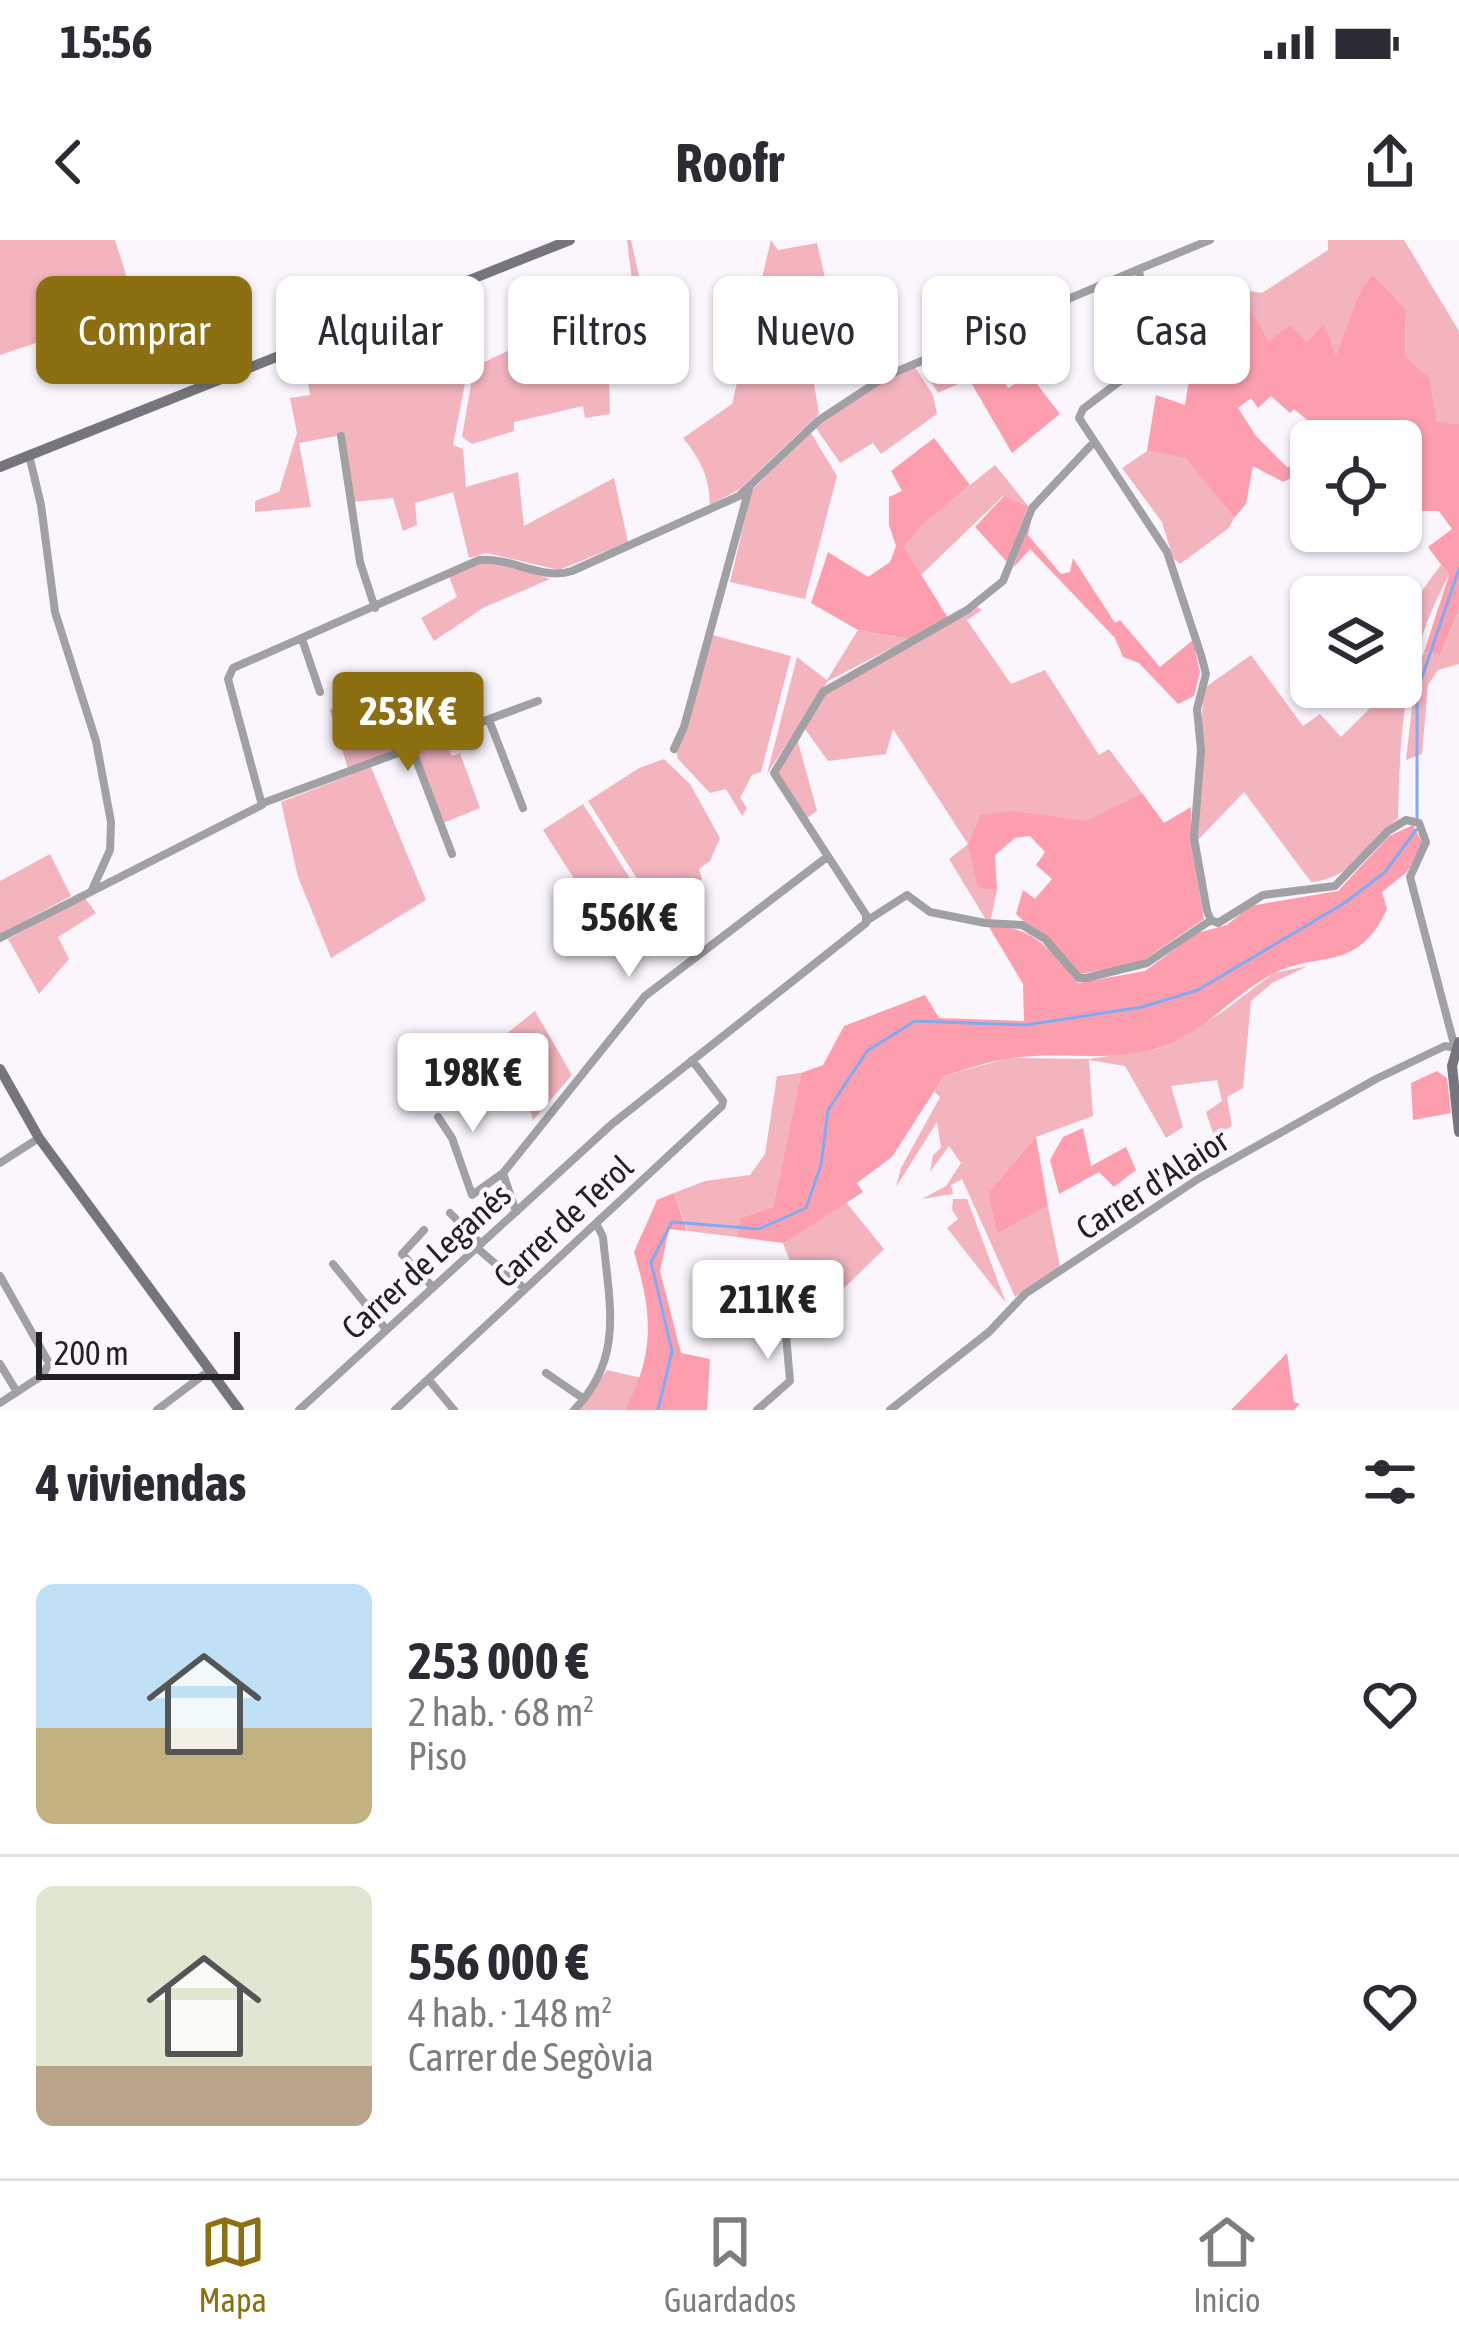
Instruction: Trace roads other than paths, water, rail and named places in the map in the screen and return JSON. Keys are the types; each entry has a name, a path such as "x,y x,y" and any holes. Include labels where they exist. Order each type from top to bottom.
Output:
{"street":[{"path":"0,467 570,240"},
{"path":"263,803 227,675 233,668 468,564 495,559 560,575 728,502 750,488 852,394 1210,240"},
{"path":"1139,269 1149,359 1079,413 1167,552 1206,674 1197,709 1201,750 1194,838 1211,920 1226,921 1263,896 1335,886 1388,830 1412,820 1425,831 1424,849 1410,877 1457,1045 1452,1084 1459,1132"},
{"path":"341,436 360,562 375,608"},
{"path":"867,922 774,773 824,692 967,610 1003,581 1032,508 1094,442"},
{"path":"28,455 41,505 55,612 96,741 111,822 110,850 92,890"},
{"path":"674,749 750,488"},
{"path":"302,639 320,692"},
{"path":"0,938 145,868 263,803 538,701"},
{"path":"489,719 523,808"},
{"path":"412,749 452,854"},
{"path":"438,1117 452,1138 472,1195 502,1173 645,996 827,856"},
{"name":"Carrer de Leganés","path":"299,1410 612,1124 907,895 929,912 1022,925 1046,939 1070,971 1086,978 1147,963 1211,920"},
{"name":"Carrer d'Alaior","path":"890,1410 989,1332 1025,1294 1198,1179 1376,1079 1444,1046 1457,1045"},
{"name":"Carrer de Terol","path":"395,1410 722,1106 692,1060"},
{"path":"0,1069 39,1138 239,1410"},
{"path":"0,1163 39,1138"},
{"path":"502,1173 516,1212"},
{"path":"450,1213 525,1289"},
{"path":"574,1410 613,1340 603,1237 596,1223"},
{"path":"424,1230 403,1254 431,1285"},
{"path":"333,1264 386,1328"},
{"path":"0,1276 49,1363 43,1375 0,1403"},
{"path":"757,1410 790,1381 784,1312 776,1305"},
{"path":"0,1364 17,1392"},
{"path":"157,1410 209,1370"},
{"path":"546,1373 584,1399"},
{"path":"429,1380 454,1410"}],"waterway":[{"path":"1417,818 1417,692 1459,569"},
{"path":"658,1410 672,1351 651,1262 672,1222 759,1229 806,1208 821,1165 828,1110 867,1051 915,1021 1026,1025 1142,1007 1198,990 1346,902 1385,872 1416,830"}]}
